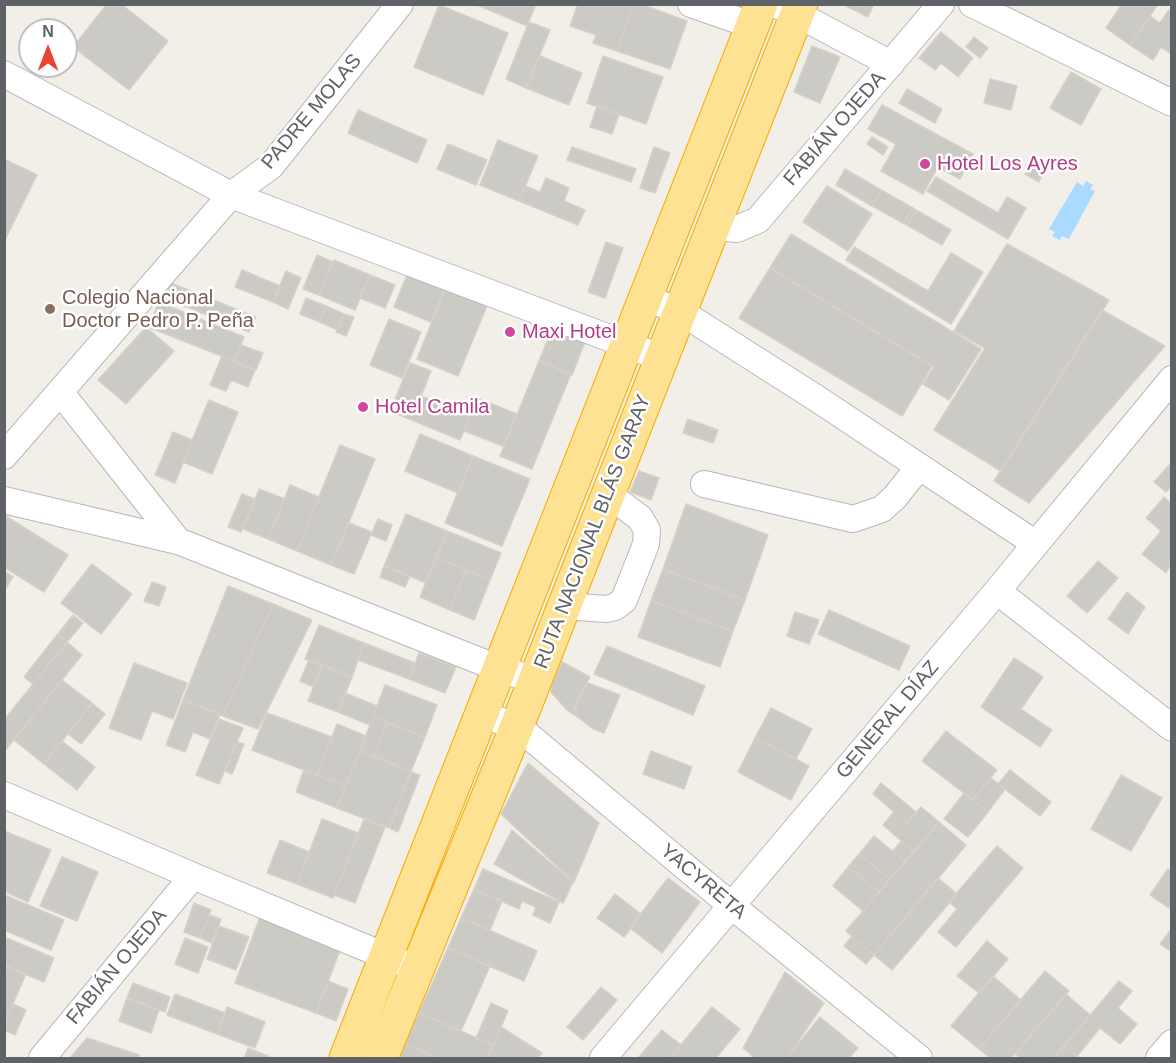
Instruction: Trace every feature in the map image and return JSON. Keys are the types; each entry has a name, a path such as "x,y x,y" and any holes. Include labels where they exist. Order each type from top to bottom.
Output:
{"highway":[{"name":"RUTA NACIONAL BLÁS GARAY","path":"381,1059 517,726 714,227 777,11"},
{"name":"RUTA NACIONAL BLÁS GARAY","path":"346,1059 646,298 777,11"}],"street":[{"name":"PADRE MOLAS","path":"4,456 231,195 271,166 400,4"},
{"path":"691,4 777,11 891,64"},
{"name":"FABIÁN OJEDA","path":"714,227 737,229 758,220 941,4"},
{"path":"972,4 1172,103"},
{"path":"4,74 231,195 662,358"},
{"path":"646,298 681,312 1036,544"},
{"name":"GENERAL DÍAZ","path":"603,1059 997,591 1172,379"},
{"path":"61,393 178,541"},
{"path":"704,484 853,519 882,509 896,497 919,467"},
{"path":"564,606 606,609 615,607 624,600 646,544 647,530 640,518 608,494"},
{"path":"4,500 178,541 500,669 535,680"},
{"path":"997,591 1172,728"},
{"name":"YACYRETA","path":"482,715 517,726 919,1059"},
{"path":"4,795 418,969"},
{"name":"FABIÁN OJEDA","path":"42,1059 193,876"},
{"path":"1159,1059 1172,1043"}],"water":[{"path":"1086,181 1093,185 1090,189 1095,191 1069,239 1062,236 1060,240 1052,236 1055,232 1049,229 1077,182 1083,186"}],"building":[{"path":"107,4 121,4 168,41 129,90 78,51 78,41"},
{"path":"475,4 536,4 527,26"},
{"path":"578,4 633,4 617,51 593,43 596,35 570,26"},
{"path":"633,4 640,4 687,21 670,69 617,51"},
{"path":"842,4 874,4 868,17"},
{"path":"1122,4 1158,4 1130,45 1106,28"},
{"path":"439,5 508,33 483,95 414,67"},
{"path":"1169,10 1172,12 1172,54 1161,47 1153,60 1130,45 1150,16 1160,23"},
{"path":"529,22 550,30 526,88 506,79"},
{"path":"941,32 973,58 958,77 941,63 935,70 919,58"},
{"path":"974,37 988,48 980,58 966,47"},
{"path":"812,46 840,57 820,103 794,92"},
{"path":"540,56 582,73 569,105 526,88"},
{"path":"603,56 663,77 646,124 587,103"},
{"path":"1071,72 1101,89 1081,125 1050,108"},
{"path":"990,79 1017,86 1011,110 984,103"},
{"path":"907,89 942,109 935,123 899,103"},
{"path":"882,105 973,154 960,179 938,167 923,194 881,171 896,144 868,129"},
{"path":"597,106 619,114 612,134 590,127"},
{"path":"358,110 427,140 417,163 348,133"},
{"path":"872,137 888,147 883,155 867,144"},
{"path":"498,140 538,156 519,201 480,185"},
{"path":"448,144 487,160 476,185 437,169"},
{"path":"572,147 636,169 631,182 567,160"},
{"path":"654,147 670,153 655,193 640,188"},
{"path":"1034,157 1048,164 1039,182 1025,174"},
{"path":"4,159 37,175 4,242"},
{"path":"845,169 881,190 872,206 836,185"},
{"path":"936,177 998,213 1007,197 1026,208 1008,239 927,191"},
{"path":"546,178 569,188 564,201 585,210 578,225 519,201 525,186 540,192"},
{"path":"827,186 872,214 848,251 803,222"},
{"path":"881,190 913,208 903,223 872,206"},
{"path":"913,208 916,210 907,225 903,223"},
{"path":"916,210 951,230 942,245 907,225"},
{"path":"791,234 981,349 949,400 923,384 934,367 770,268"},
{"path":"606,242 623,248 605,298 588,292"},
{"path":"1007,244 1109,300 1001,471 934,430 985,348 954,331"},
{"path":"854,247 928,291 951,253 983,272 951,324 846,260"},
{"path":"317,255 333,262 319,295 303,289"},
{"path":"334,260 370,275 355,310 319,295"},
{"path":"770,268 932,366 902,416 739,318"},
{"path":"242,270 280,286 273,302 235,287"},
{"path":"409,270 446,286 431,322 394,307"},
{"path":"286,271 301,278 288,309 273,302"},
{"path":"370,275 395,285 385,308 360,298"},
{"path":"171,283 256,317 249,332 165,298"},
{"path":"446,286 488,303 458,376 417,359"},
{"path":"306,298 326,306 320,322 300,314"},
{"path":"159,302 244,337 234,361 148,327"},
{"path":"326,306 344,314 337,330 320,322"},
{"path":"1102,310 1165,346 1029,503 994,481"},
{"path":"344,314 354,317 346,336 336,332"},
{"path":"389,319 421,332 402,378 370,365"},
{"path":"146,327 174,351 126,404 98,380"},
{"path":"552,329 585,342 572,375 539,361"},
{"path":"241,345 263,353 256,370 234,361"},
{"path":"222,356 255,370 248,387 231,380 226,391 210,385"},
{"path":"539,361 571,374 532,469 500,456"},
{"path":"410,363 431,371 421,396 470,416 460,440 390,411"},
{"path":"477,398 517,414 503,446 464,431"},
{"path":"209,400 238,412 212,474 183,462"},
{"path":"688,419 718,430 713,443 683,433"},
{"path":"173,432 192,440 175,483 155,475"},
{"path":"420,434 473,456 458,493 405,471"},
{"path":"340,445 375,459 331,565 297,551"},
{"path":"473,456 530,479 502,546 445,523"},
{"path":"1172,462 1172,486 1166,492 1154,482"},
{"path":"639,471 659,478 651,500 630,492"},
{"path":"290,485 319,497 297,551 268,539"},
{"path":"259,489 285,499 268,539 243,529"},
{"path":"242,494 255,499 241,532 228,527"},
{"path":"1164,497 1172,504 1172,562 1166,573 1142,554 1161,531 1146,518"},
{"path":"686,504 768,535 745,600 663,569"},
{"path":"406,514 447,531 426,583 384,566"},
{"path":"4,515 68,555 44,592 4,567"},
{"path":"378,519 392,525 386,541 371,535"},
{"path":"349,523 372,532 354,574 331,565"},
{"path":"447,531 501,553 490,580 436,557"},
{"path":"436,557 466,570 450,610 420,597"},
{"path":"1098,561 1118,578 1087,613 1067,596"},
{"path":"92,564 132,594 101,634 61,603"},
{"path":"384,566 410,576 405,587 380,577"},
{"path":"663,569 745,600 733,631 651,601"},
{"path":"466,570 490,580 474,620 450,610"},
{"path":"4,571 13,577 4,591"},
{"path":"152,582 166,587 159,606 144,601"},
{"path":"228,586 273,604 223,716 183,700"},
{"path":"1127,592 1145,607 1128,634 1108,619"},
{"path":"651,601 733,631 720,667 638,637"},
{"path":"273,604 312,620 258,729 223,716"},
{"path":"829,610 910,646 899,670 818,634"},
{"path":"795,612 819,620 809,644 787,636"},
{"path":"73,615 83,623 67,642 57,635"},
{"path":"319,625 364,643 352,677 305,659"},
{"path":"57,635 67,642 33,684 24,677"},
{"path":"67,642 82,655 4,752 4,720"},
{"path":"364,643 415,663 409,679 358,660"},
{"path":"607,646 705,686 693,715 594,674"},
{"path":"419,653 456,667 445,693 409,679"},
{"path":"1014,658 1043,677 1021,709 1052,730 1040,747 981,707"},
{"path":"309,660 322,665 314,687 300,681"},
{"path":"562,662 590,677 576,703 576,716 580,719 567,710 551,692"},
{"path":"134,663 187,683 173,719 152,711 141,740 109,728"},
{"path":"322,665 352,677 338,712 308,701"},
{"path":"62,680 92,703 44,764 14,740"},
{"path":"588,683 620,695 604,733 593,729 577,716 575,707"},
{"path":"385,685 437,705 425,737 373,717"},
{"path":"345,693 377,706 373,717 387,722 374,757 360,751 370,725 338,712"},
{"path":"183,700 220,714 210,739 193,732 185,752 166,745"},
{"path":"92,703 105,714 81,744 68,734"},
{"path":"771,708 812,729 796,759 755,738"},
{"path":"267,713 332,737 317,775 252,750"},
{"path":"219,719 243,728 219,784 196,775"},
{"path":"387,722 425,737 411,771 374,757"},
{"path":"337,724 366,736 346,786 317,775"},
{"path":"946,731 997,770 973,800 922,761"},
{"path":"755,738 809,766 791,800 738,772"},
{"path":"62,741 95,767 77,790 44,764"},
{"path":"237,742 244,744 232,774 225,771"},
{"path":"360,751 411,771 389,828 337,808"},
{"path":"651,751 692,767 684,789 643,774"},
{"path":"528,763 599,823 574,882 501,814"},
{"path":"304,770 346,786 337,808 296,792"},
{"path":"1010,770 1051,802 1040,816 998,784"},
{"path":"411,772 420,775 398,832 389,828"},
{"path":"1121,775 1162,798 1131,851 1091,829"},
{"path":"991,778 1005,789 988,812 973,800"},
{"path":"881,783 916,812 907,823 873,794"},
{"path":"964,793 988,812 968,837 944,819"},
{"path":"921,807 939,822 914,852 883,825 894,812 907,823"},
{"path":"322,819 358,833 333,898 297,884"},
{"path":"364,819 385,827 355,903 334,895"},
{"path":"939,822 966,845 874,955 846,931"},
{"path":"512,830 573,882 563,903 494,864"},
{"path":"4,831 51,850 28,902 4,891"},
{"path":"874,836 905,861 890,879 859,854"},
{"path":"280,840 309,852 297,884 267,873"},
{"path":"901,841 914,852 905,861 893,851"},
{"path":"997,846 1023,868 956,947 938,932 957,909 949,902"},
{"path":"859,854 890,879 879,892 848,867"},
{"path":"62,857 98,872 77,921 40,906"},
{"path":"848,867 879,892 863,911 833,886"},
{"path":"483,869 559,902 550,923 533,915 536,907 522,901 519,909 474,889"},
{"path":"1168,869 1172,871 1172,910 1150,895"},
{"path":"668,878 700,902 662,953 630,928"},
{"path":"938,878 957,894 892,970 874,955"},
{"path":"474,889 502,901 490,930 461,918"},
{"path":"615,894 641,914 624,937 597,918"},
{"path":"7,896 64,920 51,950 4,930 4,901"},
{"path":"194,903 211,910 200,938 184,932"},
{"path":"209,915 221,919 212,943 200,938"},
{"path":"260,917 341,948 316,1013 235,983"},
{"path":"461,918 537,951 524,981 448,948"},
{"path":"219,926 249,937 236,970 207,959"},
{"path":"1172,928 1172,952 1160,944"},
{"path":"852,936 874,955 866,964 844,946"},
{"path":"4,937 54,958 44,982 4,965"},
{"path":"185,938 208,947 198,973 175,964"},
{"path":"987,941 1008,959 979,993 957,976"},
{"path":"448,948 490,966 461,1031 419,1013"},
{"path":"7,966 26,974 4,1024 4,973"},
{"path":"1045,971 1069,991 1011,1058 990,1058 979,1049"},
{"path":"785,972 824,1003 787,1058 755,1058 743,1048"},
{"path":"993,976 1021,1000 979,1049 951,1026"},
{"path":"328,981 348,989 336,1021 316,1013"},
{"path":"1119,981 1132,991 1118,1008 1137,1024 1120,1044 1100,1028 1077,1056 1064,1046"},
{"path":"133,983 170,997 165,1012 127,998"},
{"path":"601,987 617,1000 583,1040 567,1027"},
{"path":"175,994 225,1013 217,1034 167,1015"},
{"path":"1066,994 1090,1015 1053,1058 1020,1058 1015,1054"},
{"path":"127,998 159,1010 151,1033 119,1021"},
{"path":"491,1003 508,1011 493,1045 476,1038"},
{"path":"13,1004 26,1010 15,1035 4,1030 4,1024"},
{"path":"227,1007 265,1022 255,1048 217,1034"},
{"path":"712,1007 740,1029 716,1058 670,1058"},
{"path":"419,1013 493,1045 487,1058 438,1058 405,1044"},
{"path":"820,1017 858,1048 849,1058 787,1058"},
{"path":"501,1027 542,1053 538,1058 488,1057"},
{"path":"662,1030 681,1045 670,1058 638,1058"},
{"path":"87,1038 139,1055 138,1058 70,1058"},
{"path":"397,1041 433,1056 432,1058 389,1058"},
{"path":"1064,1046 1077,1056 1080,1058 1053,1058"},
{"path":"248,1048 270,1057 270,1058 244,1058"}],"place":[{"name":"Hotel Los Ayres","path":"925,164"},
{"name":"Colegio Nacional Doctor Pedro P. Peña","path":"50,309"},
{"name":"Maxi Hotel","path":"510,332"},
{"name":"Hotel Camila","path":"363,407"}]}
